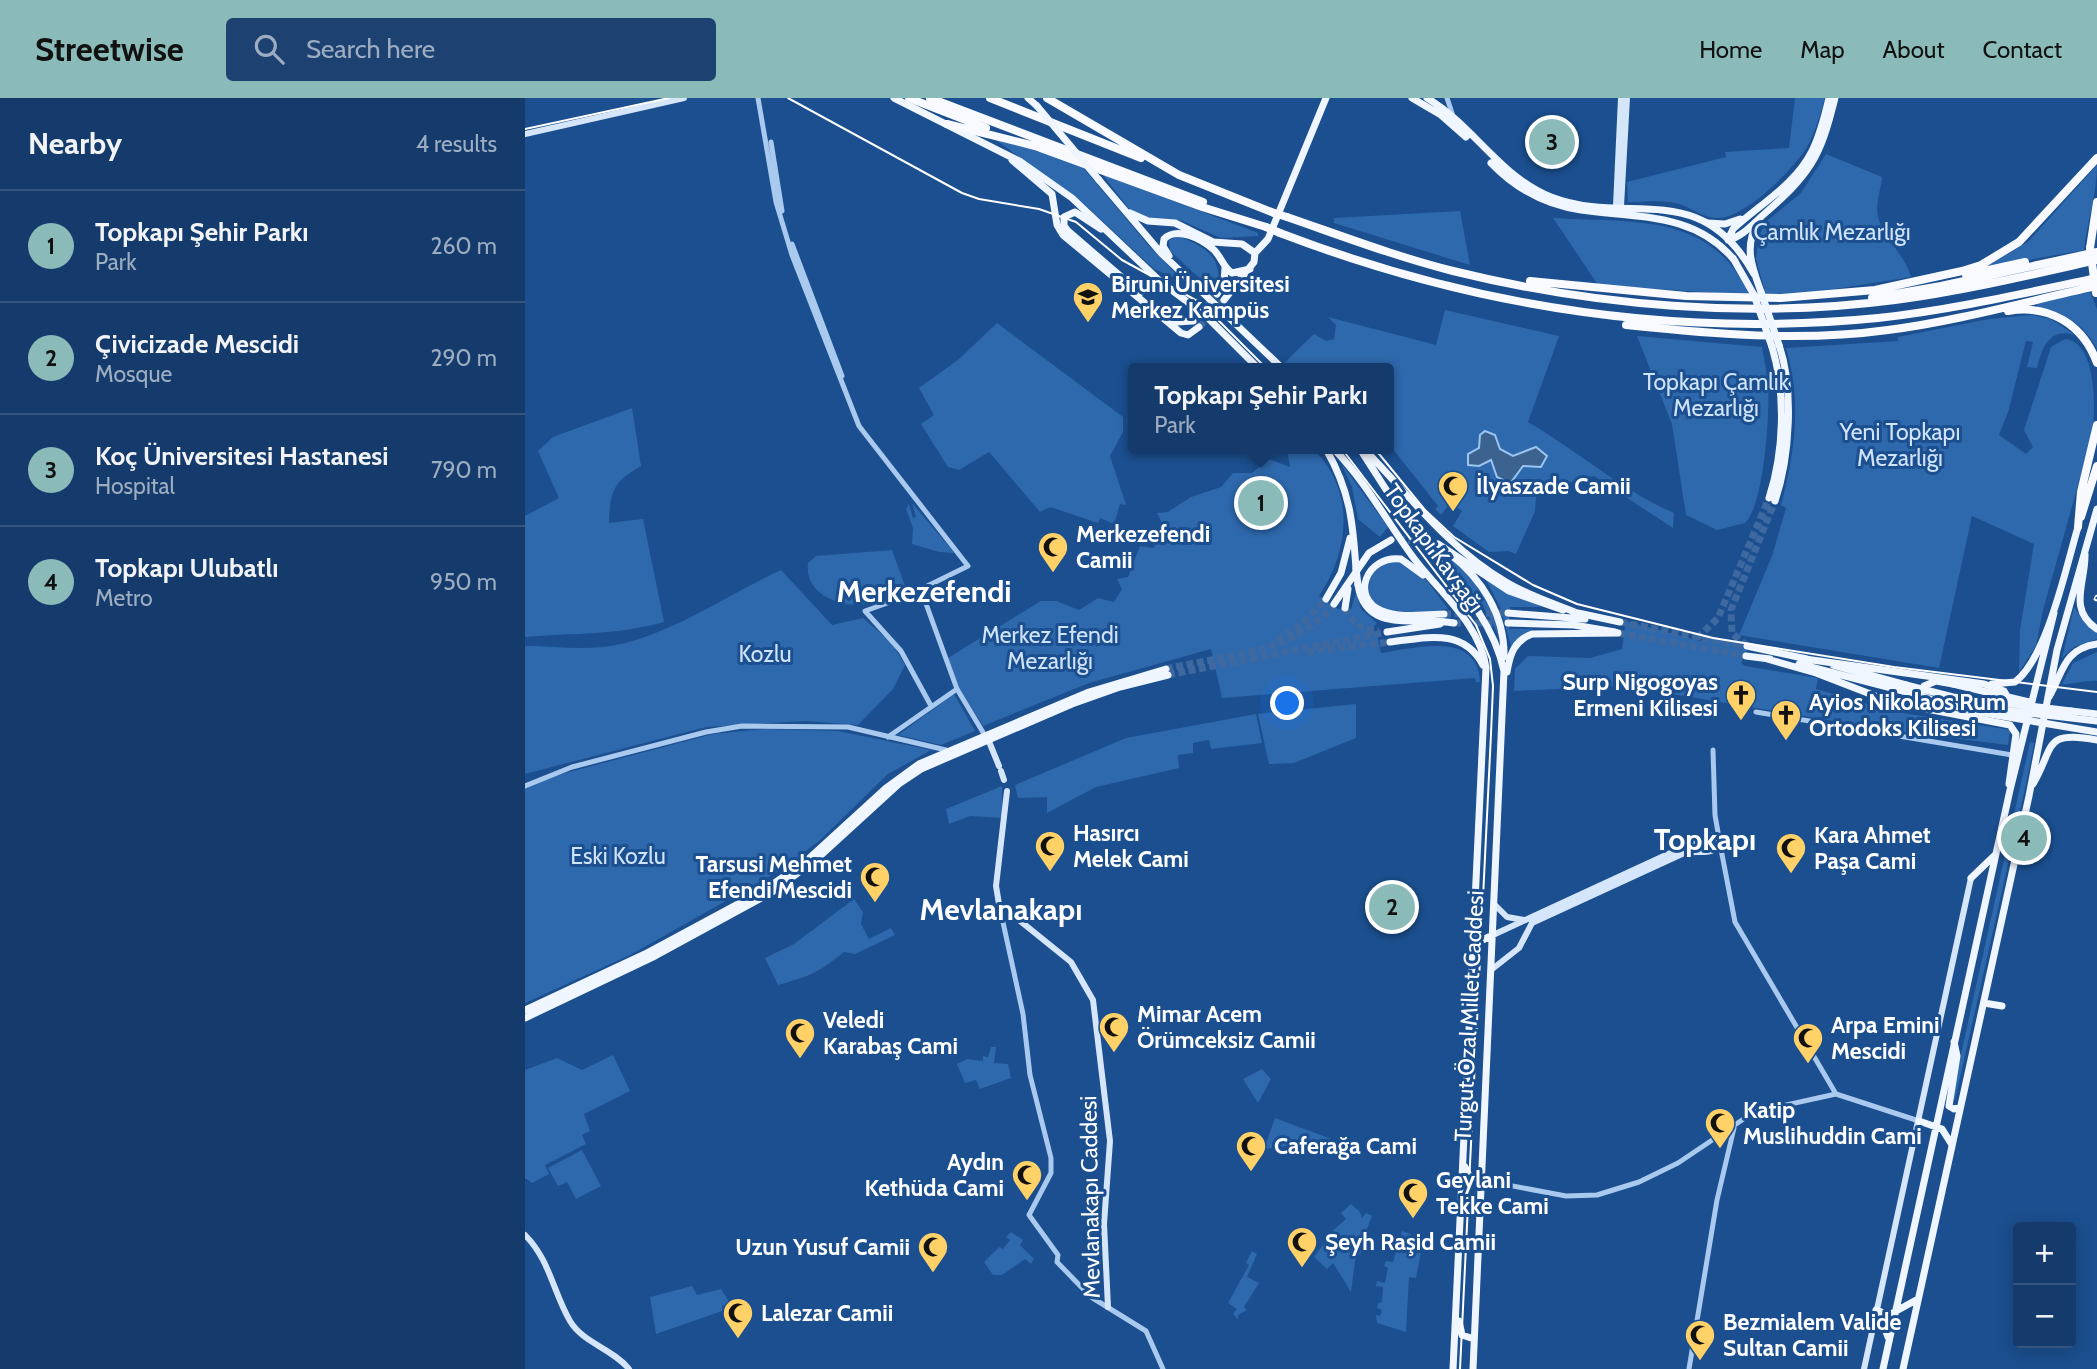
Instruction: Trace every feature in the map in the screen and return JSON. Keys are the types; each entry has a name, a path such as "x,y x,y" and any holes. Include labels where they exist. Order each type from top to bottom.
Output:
{"highway":[{"path":"909,98 1008,138 1202,207 1235,215"},
{"path":"930,98 1089,156 1350,259 1446,288 1603,317 1723,325 1821,323 1915,313 2097,278"},
{"path":"990,98 1275,213 1432,265 1594,296 1705,307 1849,304 1940,293 2097,260"},
{"path":"1047,98 1179,175"},
{"path":"947,124 1008,138"},
{"path":"2061,197 2097,149"},
{"path":"1884,288 1962,271 1990,261 2019,242 2097,158"},
{"path":"2097,202 2090,252 2097,294"},
{"path":"1499,279 1662,295 1739,298 1831,295 1953,278 2031,261 2090,252"},
{"path":"1849,304 2090,252"},
{"path":"1603,317 1616,323 1643,327 1810,336 1886,331 2097,286"},
{"path":"1973,314 2029,309 2059,317 2080,332 2097,363"},
{"path":"2078,527 2081,492 2097,425"},
{"path":"2078,527 2097,466"}],"main road":[{"path":"525,134 684,98"},
{"path":"894,98 1028,166 1080,204 1162,283 1205,315 1253,363"},
{"path":"1028,98 1161,253 1277,363"},
{"path":"1255,253 1268,239 1326,98"},
{"path":"1412,98 1453,125 1509,180 1553,203 1580,210 1667,209 1703,222 1725,224 1748,216"},
{"path":"1421,98 1431,99 1455,118 1497,163 1528,186 1575,204 1618,209 1695,225 1717,238 1728,240 1736,238 1800,182 1818,147 1832,98"},
{"path":"1618,209 1621,98"},
{"path":"1618,209 1627,98"},
{"path":"1735,261 1728,240 1733,229 1790,180 1818,147"},
{"path":"1009,157 1052,194 1057,225 1063,235 1181,334 1188,335 1196,324 1176,322 1164,314 1063,226 1065,214 1075,212 1087,218 1142,263"},
{"path":"1113,198 1137,218 1175,223 1213,242 1236,244 1246,245 1255,253 1256,258 1249,269 1220,297 1224,282 1225,251 1236,244"},
{"path":"1759,219 1750,244 1754,274 1787,386 1783,473 1772,499"},
{"path":"1674,221 1711,239 1735,261 1758,294"},
{"path":"1703,222 1728,240 1754,274"},
{"path":"1195,285 1164,250 1163,242 1166,236 1175,232 1185,234 1215,251 1224,266 1236,274 1249,269"},
{"path":"1329,454 1345,486 1352,520 1358,585 1364,604 1381,619 1454,623 1387,632"},
{"name":"Topkapı Kavşağı","path":"1338,454 1357,475 1409,552 1472,631 1485,662 1486,679"},
{"name":"Topkapı Kavşağı","path":"1365,454 1398,509 1483,617 1503,665"},
{"path":"1367,454 1422,514 1475,561 1522,591 1580,614 1620,622 1508,613"},
{"path":"1903,1369 1950,1142 1984,1003 2031,787 2044,707 2097,509"},
{"path":"1326,599 1348,554 1352,520"},
{"path":"1883,1369 2010,790 2078,527"},
{"path":"1334,604 1374,549 1391,540"},
{"name":"Turgut Özal Millet Caddesi","path":"1473,1369 1505,685 1501,632 1490,599 1468,569 1438,544 1520,597 1580,614"},
{"path":"2084,550 2080,605 2083,615 2097,629"},
{"path":"1438,587 1406,561 1391,558 1382,560 1370,570 1365,588 1372,605 1386,613 1444,614"},
{"path":"1345,608 1345,596 1358,568"},
{"path":"1805,659 1984,684 2011,683 2026,672 2039,650 2045,628 2054,613"},
{"path":"1505,685 1511,654 1526,636 1548,633 1618,633 1574,625 1508,622"},
{"path":"1390,642 1442,637 1461,641 1479,658 1486,679"},
{"path":"2044,707 2065,661 2076,651 2097,645"},
{"path":"1747,646 1805,659 1989,714 2097,732"},
{"path":"1747,656 1810,666 1953,697 2097,714"},
{"path":"1767,659 1816,673 1891,702 2010,725 2015,731 2008,772 2010,790"},
{"path":"525,1018 655,956 774,891 819,857 900,783 949,752 1112,683 1167,672"},
{"name":"Turgut Özal Millet Caddesi","path":"1453,1369 1486,679"},
{"path":"1934,710 1919,700 1920,690 1932,681 2071,711"},
{"path":"1984,684 2004,691 2010,701 2007,715 1993,720"},
{"path":"1944,702 2097,721"},
{"path":"986,736 1004,780"},
{"path":"2031,787 2046,752 2057,740 2073,737 2097,740"},
{"path":"932,745 936,755"},
{"path":"525,1010 645,954 766,889 805,862 897,778 936,755 949,752"},
{"path":"999,904 996,886 1007,792"},
{"path":"1474,944 1709,835 1719,841 1711,852 1682,854 1528,926 1519,948 1491,970"},
{"path":"1864,1369 1971,878 1996,855"},
{"name":"Mevlanakapı Caddesi","path":"999,904 1071,962 1093,1000 1110,1141 1104,1224 1108,1307"},
{"path":"1494,905 1507,916 1526,920"},
{"path":"1510,927 1518,929 1524,936"},
{"path":"1984,1003 2002,1006"},
{"path":"1954,1041 1957,1056 1949,1106 1954,1109 1960,1107"},
{"path":"1919,1121 1942,1129 1950,1142"},
{"path":"1933,1141 1940,1137 1950,1142"},
{"path":"1463,1163 1470,1178 1481,1180"},
{"path":"1461,1199 1473,1198 1480,1206"},
{"path":"525,1235 549,1266 571,1322 582,1334 611,1351 629,1369"},
{"path":"1876,1310 1887,1315 1918,1299"},
{"path":"1876,1310 1884,1321 1889,1339"},
{"path":"1456,1314 1462,1335 1474,1339"}],"street":[{"path":"759,98 787,234 859,426 968,566 902,601 893,601 865,611 901,651 930,704"},
{"path":"1447,98 1455,118"},
{"path":"921,590 957,689 986,736"},
{"path":"888,737 930,704 957,689"},
{"path":"1756,712 2012,755"},
{"path":"525,783 572,767 706,732 742,726 848,727 932,745 949,752"},
{"path":"1713,750 1715,815 1735,922 1836,1094"},
{"path":"999,904 1023,1014 1030,1075 1051,1158 1051,1173 1029,1214 1058,1255 1057,1262 1070,1279 1108,1307"},
{"path":"1481,1180 1581,1198 1639,1182 1765,1108 1836,1094 1919,1121"},
{"path":"1689,1369 1717,1200 1734,1127"},
{"name":"Mevlanakapı Caddesi","path":"1108,1307 1146,1331 1163,1369"}],"green space":[{"path":"1795,98 1825,98 1817,124 1799,158 1754,202 1729,216 1713,218 1676,203 1628,202 1627,182 1726,157 1725,152 1789,148"},
{"path":"993,138 1080,164 1149,246 1184,282 1154,269 1083,203"},
{"name":"Çamlık Mezarlığı","path":"1826,154 1882,177 1878,217 1911,277 1835,289 1766,295 1756,259 1759,235 1768,220 1801,193"},
{"path":"2097,165 2084,250 1984,268 2028,242"},
{"path":"1102,174 1258,233 1258,236 1221,238 1180,220 1148,219 1130,210"},
{"path":"1460,211 1470,265 1334,223 1334,218"},
{"path":"1553,218 1639,222 1691,235 1714,248 1733,268 1749,295 1598,285"},
{"path":"1179,236 1201,247 1212,257 1216,263 1218,280 1206,284 1170,251 1169,240"},
{"path":"2090,292 2097,309 2097,349 2080,326 2072,320 2037,307 2037,303"},
{"path":"1445,310 1559,336 1528,422 1618,482 1674,513 1673,528 1594,476 1560,485 1536,497 1535,511 1516,554 1509,551 1489,552 1453,526 1462,511 1450,503 1441,515 1435,509 1438,506 1394,450 1394,363 1284,363 1314,334 1326,341 1334,339 1336,325 1328,317 1436,345"},
{"name":"Yeni Topkapı Mezarlığı","path":"2032,315 2051,319 2075,335 2059,334 2048,341 2037,368 2027,367 2033,342 2026,341 2009,409 1999,435 2026,454 2033,447 2024,430 2051,347 2065,339 2076,343 2089,364 2094,409 2092,435 2043,610 2036,646 2019,672 2020,630 2034,544 1972,516 1939,668 1739,635 1772,556 1786,508 1781,505 1793,446 1795,407 1786,348 1898,341 1898,337 1989,319"},
{"path":"997,323 1123,417 1123,432 1110,456 1126,505 1120,504 1114,524 1100,518 1098,523 1050,507 1040,512 989,452 959,470 948,467 921,424 934,415 919,388 959,359"},
{"name":"Topkapı Çamlık Mezarlığı","path":"1637,336 1762,347 1768,385 1767,436 1757,498 1745,523 1717,530 1686,515 1672,424"},
{"path":"632,408 641,466 624,477 615,488 610,503 609,523 643,519 664,622 613,631 525,637 525,516 559,498 538,451 553,437"},
{"name":"Merkez Efendi Mezarlığı","path":"1288,454 1318,454 1338,486 1342,504 1342,542 1337,561 1319,596 1338,609 1351,609 1356,593 1361,609 1377,623 1372,629 1377,635 1381,653 1426,646 1456,649 1468,655 1477,666 1480,682 1476,682 1475,678 1222,698 1211,649 1089,683 983,726 959,688 948,658 1041,601 1056,601 1079,610 1098,598 1114,602 1122,589 1117,579 1128,577 1140,546 1154,548 1162,523 1157,513 1168,512 1191,497 1221,487 1233,473 1252,473 1269,459 1290,467"},
{"path":"1341,463 1388,527 1380,537 1358,519 1352,487"},
{"path":"912,503 954,553 939,552 912,544 913,528 906,509 909,504 913,518 916,517"},
{"path":"892,550 905,586 871,603 845,604 826,597 818,591 808,574 808,563 816,556"},
{"path":"1441,553 1462,568 1479,588 1496,623 1499,636 1484,608"},
{"path":"1386,561 1406,561 1428,582 1448,609 1401,612 1379,606 1372,599 1369,584 1379,566"},
{"name":"Kozlu","path":"781,570 832,625 863,618 891,642 905,665 893,689 858,725 805,721 706,727 525,774 525,646 593,648 638,639 680,622"},
{"path":"1485,578 1542,607 1510,607 1509,629 1533,629 1524,634 1512,649 1500,607"},
{"path":"2074,607 2085,623 2097,633 2097,639 2074,647 2062,658"},
{"path":"1626,621 1700,641 1707,637 1749,645 1741,663 1745,666 1818,678 1816,689 1891,711 2010,730 2008,745 1888,730 1624,686 1514,691 1515,669 1528,656 1590,658 1622,649"},
{"path":"2097,652 2097,681 2062,684 2073,663"},
{"path":"954,694 975,731 941,745 898,735"},
{"path":"1356,704 1356,738 1294,763 1269,764 1258,714"},
{"path":"1256,714 1262,743 1211,749 1209,740 1193,743 1193,753 1178,755 1179,768 1096,787 1047,813 1047,797 1018,798 1015,785 1126,738"},
{"name":"Eski Kozlu","path":"764,729 838,731 931,750 888,774 819,841 779,871 630,955 525,1003 525,788 539,780 713,734"},
{"path":"2030,742 2034,743 2026,784 1955,1100 1951,1099"},
{"path":"1002,786 1002,818 970,816 949,824 946,809"},
{"path":"854,899 863,912 861,924 869,939 891,928 895,935 855,954 844,952 813,973 778,985 765,958 794,944"},
{"path":"991,1047 996,1047 994,1063 1008,1064 1011,1078 980,1089 976,1080 965,1083 957,1064 967,1059 983,1061 983,1056 988,1057"},
{"path":"613,1055 630,1091 584,1114 590,1131 582,1135 586,1144 545,1165 549,1174 532,1183 525,1178 525,1070 557,1058 582,1070"},
{"path":"1262,1069 1271,1079 1258,1103 1243,1079"},
{"path":"1275,1118 1334,1140 1264,1149"},
{"path":"582,1150 601,1186 576,1199 567,1182 558,1186 548,1168"},
{"path":"1351,1204 1360,1212 1362,1218 1366,1213 1372,1216 1362,1242 1358,1241 1356,1247 1362,1251 1355,1261 1351,1292 1333,1263 1327,1269 1314,1257 1326,1241 1331,1243 1335,1237 1329,1234 1346,1219 1341,1213"},
{"path":"1402,1231 1413,1235 1410,1249 1421,1252 1416,1278 1409,1277 1406,1332 1377,1323 1376,1315 1380,1316 1382,1310 1377,1308 1378,1303 1382,1302 1383,1287 1376,1286 1377,1281 1385,1283 1388,1268 1384,1266 1386,1261 1393,1262"},
{"path":"1011,1232 1023,1240 1020,1245 1034,1259 1031,1264 1025,1259 1002,1275 993,1275 984,1262 999,1247 1003,1249 1010,1240 1006,1237"},
{"path":"1252,1251 1257,1254 1247,1277 1259,1283 1244,1307 1247,1310 1238,1315 1238,1319 1233,1314 1237,1309 1228,1303 1249,1265 1246,1263"},
{"path":"692,1286 697,1295 721,1289 730,1303 722,1306 722,1311 656,1334 650,1297"}],"shaded area":[{"path":"1485,431 1495,435 1500,449 1513,456 1536,447 1547,456 1541,467 1523,466 1512,481 1507,482 1497,477 1491,460 1479,466 1468,465 1468,454 1479,448 1480,435"}],"tunnel":[{"path":"1193,321 1215,297"},
{"path":"1199,327 1224,300"},
{"path":"1697,638 1718,618 1769,498"},
{"path":"1747,646 1732,633 1731,610 1775,501"},
{"path":"1398,539 1438,544"},
{"path":"1277,640 1302,624 1326,599"},
{"path":"1166,669 1279,643 1318,621 1334,604"},
{"path":"1345,608 1359,625 1368,630 1379,631"},
{"path":"1444,614 1508,613"},
{"path":"1620,622 1743,646"},
{"path":"1454,623 1508,623"},
{"path":"1168,675 1387,632"},
{"path":"1618,633 1746,656"},
{"path":"1307,652 1390,642"}],"tram line":[{"path":"525,129 669,98"},
{"path":"788,98 962,193 979,199 1039,209 1076,222 1122,260 1201,303 1261,363"},
{"path":"1346,454 1476,625 1490,659 1493,686 1491,734 1460,1369"},
{"path":"1379,454 1425,510 1454,537 1533,585 1577,604 1713,638 1894,667 2097,692"}],"place":[{"name":"Koç Üniversitesi Hastanesi","path":"1552,142"},
{"name":"Biruni Üniversitesi Merkez Kampüs","path":"1088,324"},
{"name":"Topkapı Şehir Parkı","path":"1261,503"},
{"name":"İlyaszade Camii","path":"1453,513"},
{"name":"Merkezefendi Camii","path":"1053,574"},
{"name":"Surp Nigogoyas Ermeni Kilisesi","path":"1741,722"},
{"name":"Ayios Nikolaos Rum Ortodoks Kilisesi","path":"1786,742"},
{"name":"Topkapı Ulubatlı","path":"2024,838"},
{"name":"Hasırcı Melek Cami","path":"1050,873"},
{"name":"Kara Ahmet Paşa Cami","path":"1791,875"},
{"name":"Tarsusi Mehmet Efendi Mescidi","path":"875,904"},
{"name":"Çivicizade Mescidi","path":"1392,907"},
{"name":"Mimar Acem Örümceksiz Camii","path":"1114,1054"},
{"name":"Veledi Karabaş Cami","path":"800,1060"},
{"name":"Arpa Emini Mescidi","path":"1808,1065"},
{"name":"Katip Muslihuddin Cami","path":"1720,1150"},
{"name":"Caferağa Cami","path":"1251,1173"},
{"name":"Aydın Kethüda Cami","path":"1027,1202"},
{"name":"Geylani Tekke Cami","path":"1413,1220"},
{"name":"Şeyh Raşid Camii","path":"1302,1269"},
{"name":"Uzun Yusuf Camii","path":"933,1274"},
{"name":"Lalezar Camii","path":"738,1340"},
{"name":"Bezmialem Valide Sultan Camii","path":"1700,1362"}],"district":[{"name":"Merkezefendi","path":"924,592"},
{"name":"Topkapı","path":"1705,840"},
{"name":"Mevlanakapı","path":"1001,910"}]}
